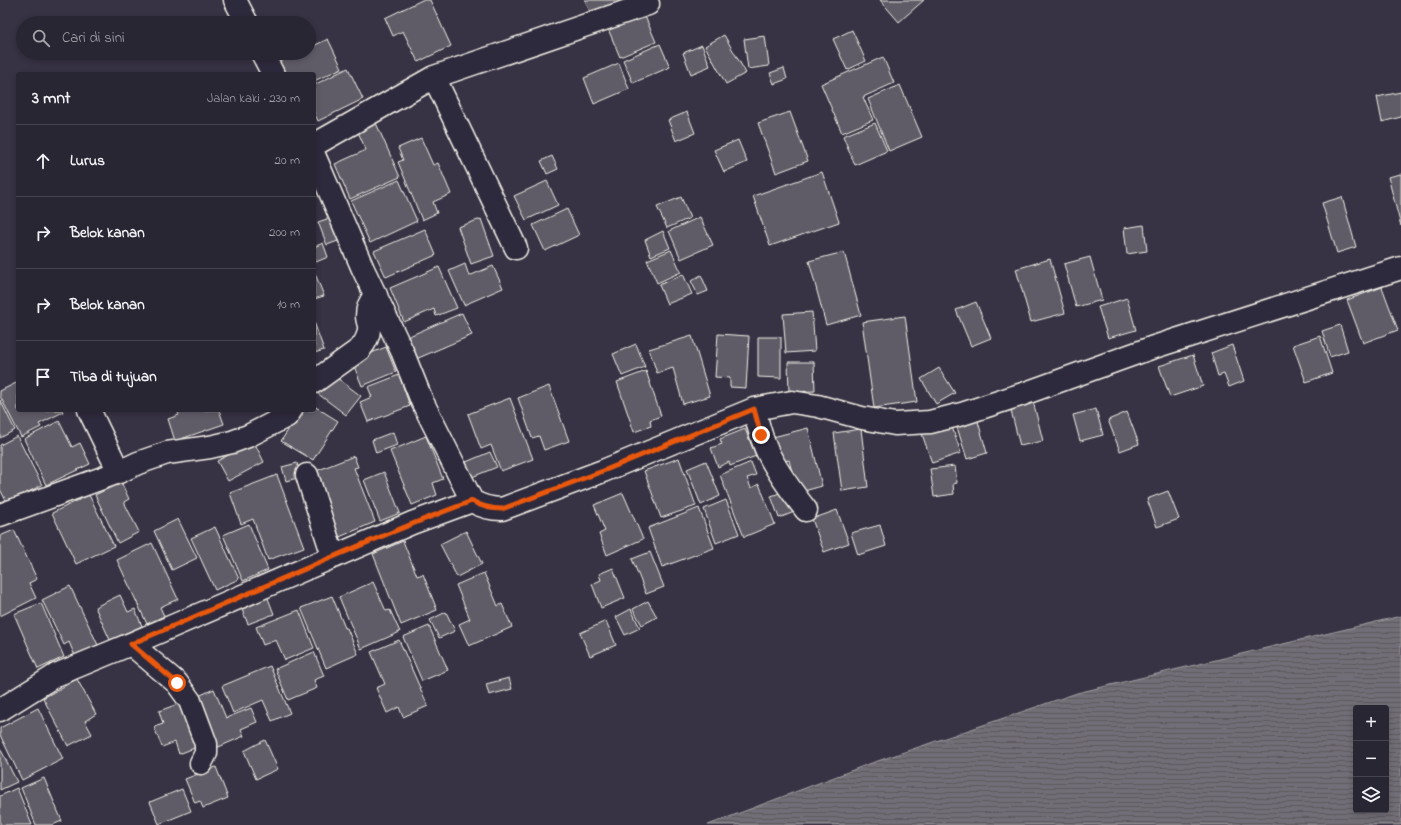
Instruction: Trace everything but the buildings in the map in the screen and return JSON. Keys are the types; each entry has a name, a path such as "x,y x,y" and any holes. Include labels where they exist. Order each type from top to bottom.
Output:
{"street":[{"path":"235,0 243,16"},
{"path":"316,144 434,78 648,4"},
{"path":"266,60 272,72"},
{"path":"434,78 516,248"},
{"path":"316,160 363,269 402,351 422,401 472,501 480,506 492,509 502,509 603,471 754,409 792,402 818,406 862,418 895,424 930,422 969,412 1151,348 1401,268"},
{"path":"316,381 360,349 365,342 369,334 367,315 368,308 376,295"},
{"path":"754,409 761,435 768,453 779,473 806,510"},
{"path":"90,412 119,472"},
{"path":"0,515 119,472 138,462 167,454 232,442 248,436 287,416 290,412"},
{"path":"307,475 333,556"},
{"path":"0,710 56,674 131,644 412,523 472,501"},
{"path":"131,644 177,683 190,701 206,744 206,753 201,763"}],"shaded area":[{"path":"1401,616 1401,825 708,825 866,765 1077,693"}],"route":[{"path":"177,683 131,644 333,556 412,523 472,501 480,506 492,509 502,509 603,471 754,409 761,435"}]}
